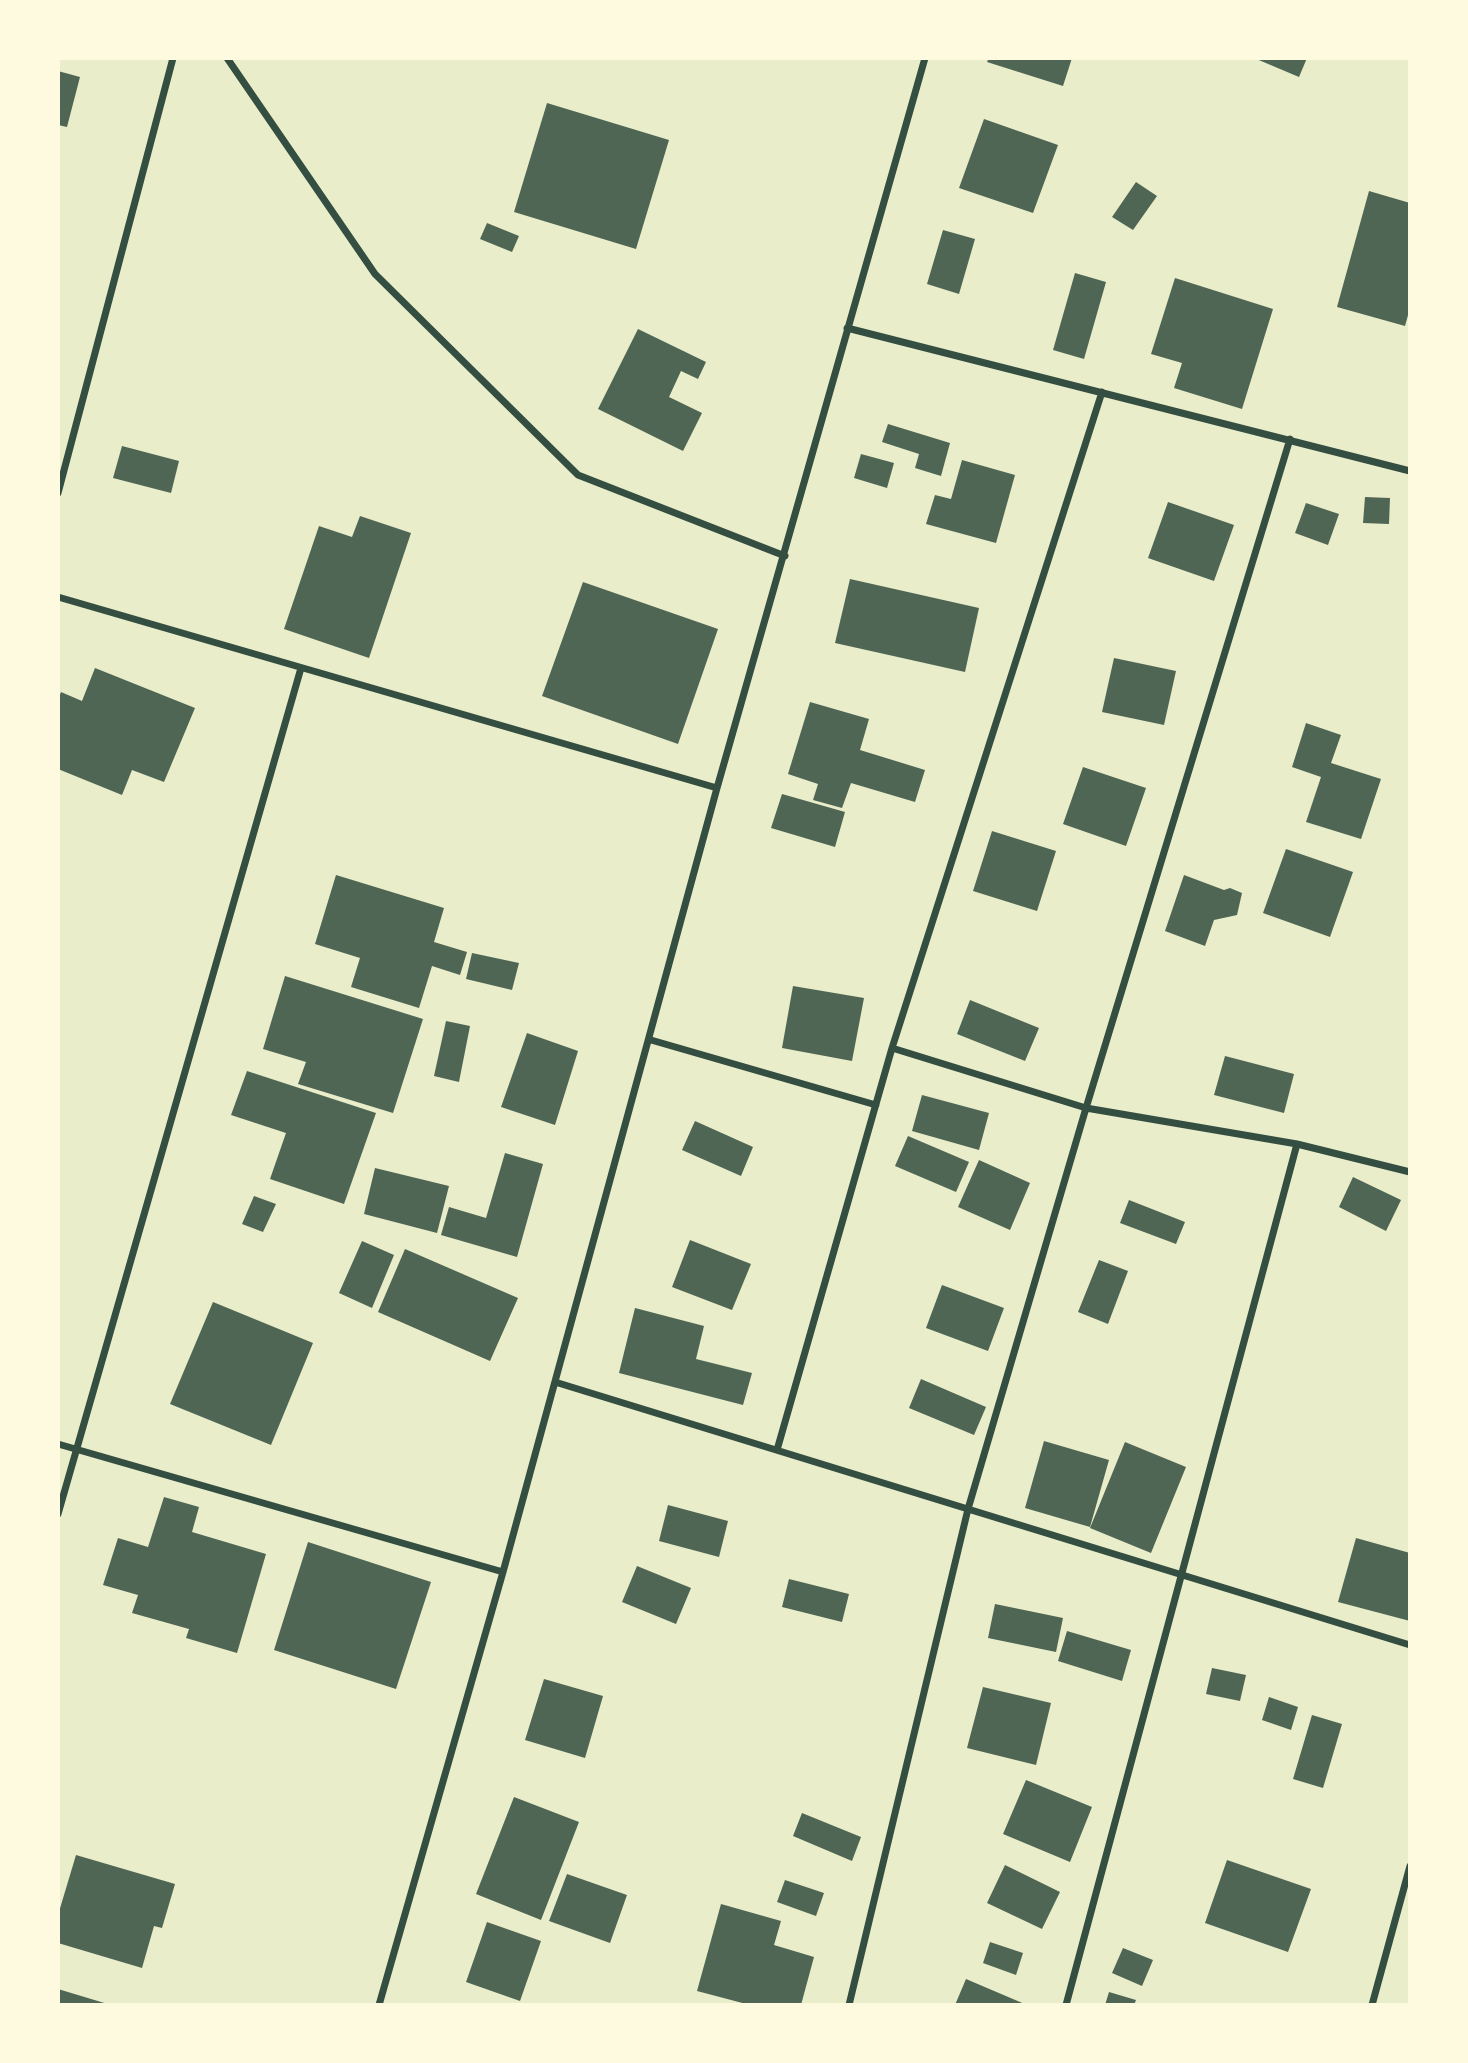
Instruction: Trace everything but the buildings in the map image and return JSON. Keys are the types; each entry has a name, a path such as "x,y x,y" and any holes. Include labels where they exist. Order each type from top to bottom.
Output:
{"street":[{"path":"58,493 173,58"},
{"path":"227,58 375,274 578,475 785,556"},
{"path":"379,2005 503,1572 717,788 925,58"},
{"path":"847,328 1410,471"},
{"path":"778,1450 892,1048 1102,392"},
{"path":"849,2005 968,1509 1086,1108 1290,439"},
{"path":"58,597 717,788"},
{"path":"58,1514 301,667"},
{"path":"650,1040 876,1105"},
{"path":"892,1048 1086,1108 1297,1144 1410,1172"},
{"path":"1066,2005 1297,1144"},
{"path":"555,1382 1410,1645"},
{"path":"58,1444 503,1572"},
{"path":"1372,2005 1410,1866"}]}
